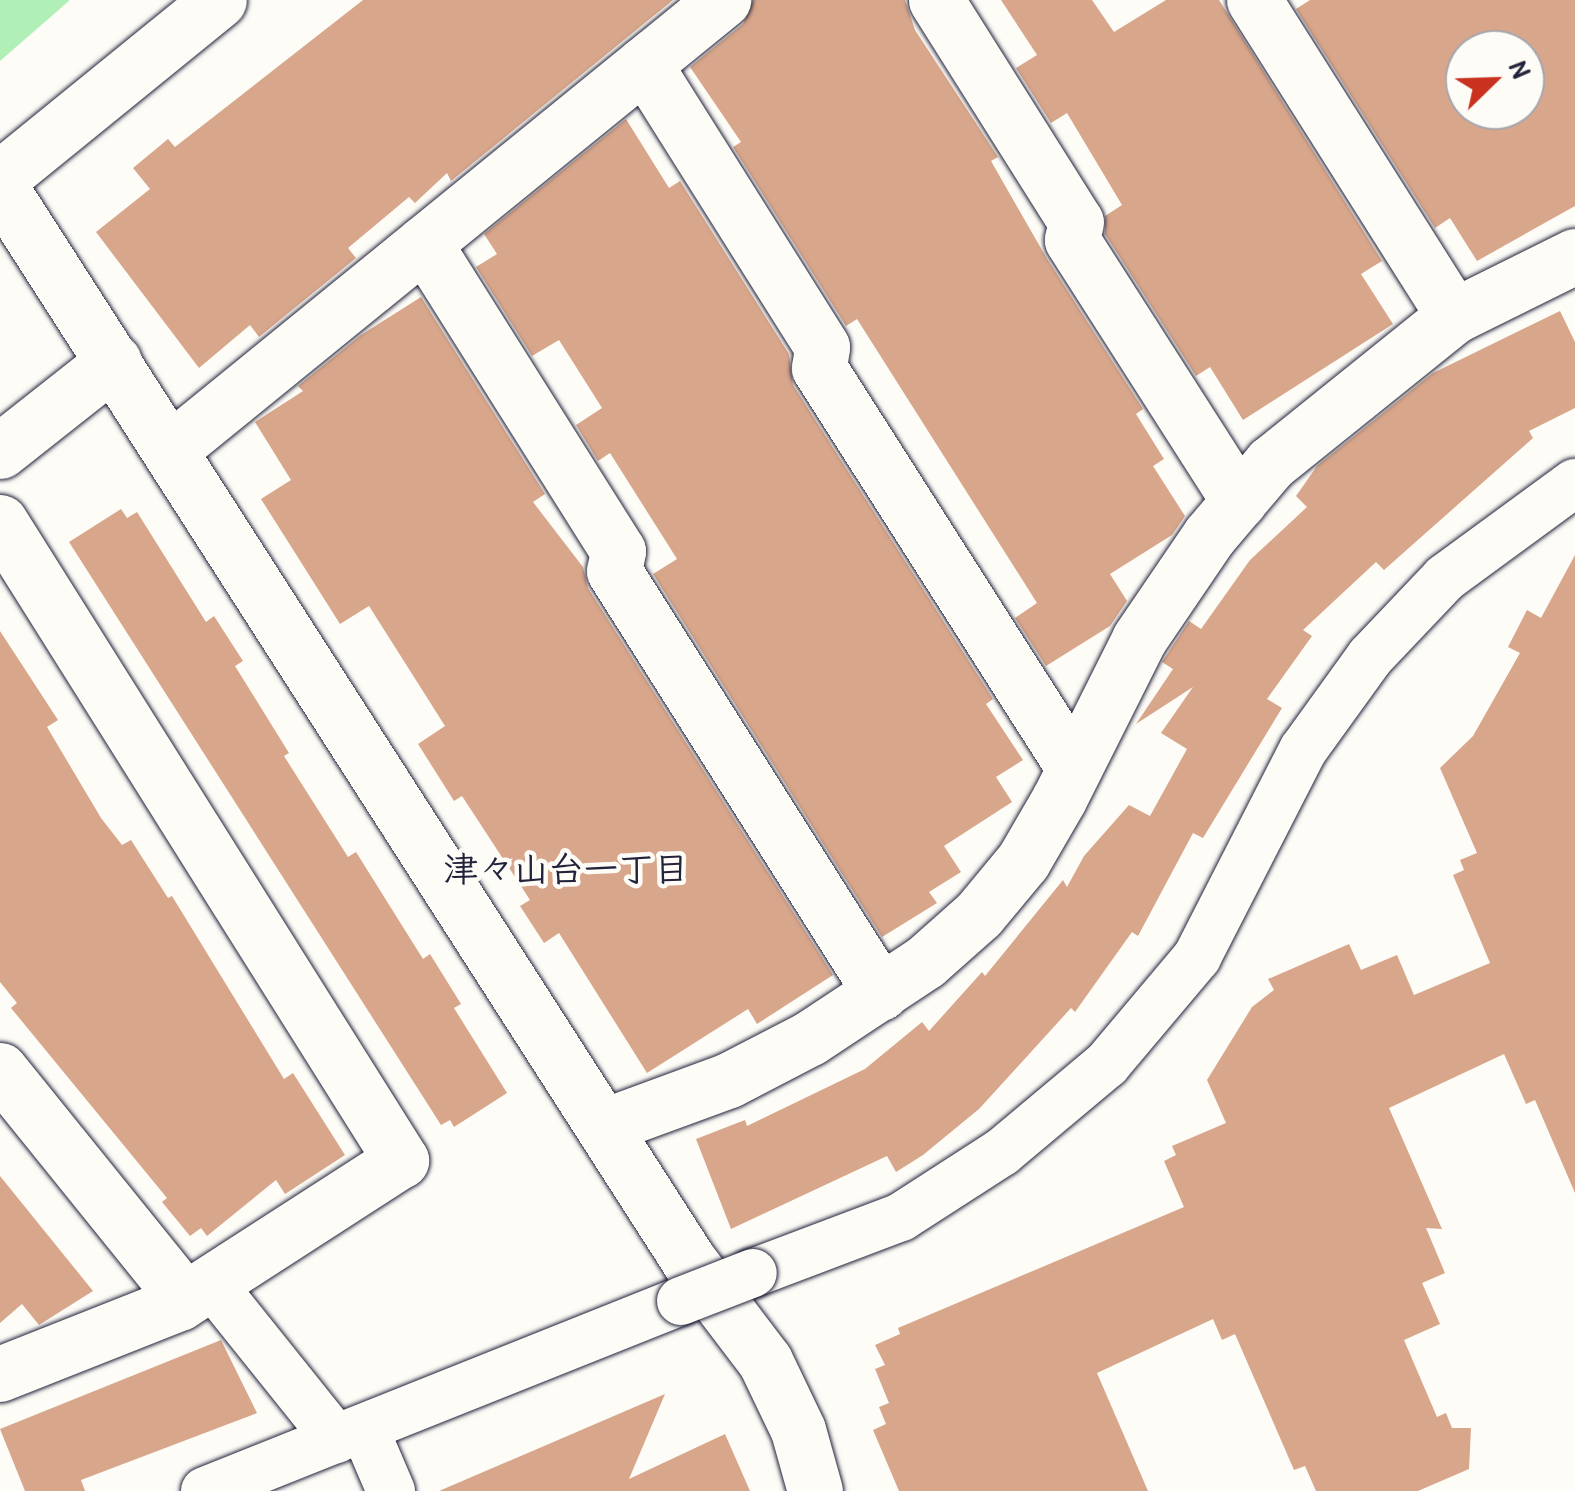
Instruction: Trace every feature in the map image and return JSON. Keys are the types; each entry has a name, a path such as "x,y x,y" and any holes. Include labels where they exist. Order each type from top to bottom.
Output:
{"street":[{"path":"0,178 219,0"},
{"path":"170,449 722,0"},
{"path":"936,0 1076,222 1072,240 1239,501"},
{"path":"1254,0 1454,316"},
{"path":"644,64 822,348 818,368 1074,768"},
{"path":"0,187 689,1261 765,1361 798,1430 815,1491"},
{"path":"424,243 618,551 614,571 881,993"},
{"path":"604,1126 729,1080 881,993 979,914 1023,860 1139,639 1239,501 1350,394 1454,316 1575,256"},
{"path":"0,451 114,362"},
{"path":"204,1491 901,1217 1002,1152 1107,1064 1197,957 1303,750 1370,657 1445,578 1575,483"},
{"path":"0,522 401,1160 198,1291 0,1374"},
{"path":"0,1070 198,1291 350,1433 392,1491"}],"green space":[{"path":"0,0 70,0 0,61"}],"building":[{"path":"363,0 673,0 451,181 447,173 415,203 409,197 348,248 356,258 259,337 250,325 199,368 96,232 150,189 133,168 168,139 175,147"},
{"path":"753,0 905,0 915,30 998,157 991,161 1046,257 1143,409 1136,414 1164,459 1153,466 1185,516 1172,535 1110,574 1127,601 1110,626 1046,666 1015,618 1037,603 857,319 846,326 733,147 741,142 690,67 743,24"},
{"path":"1001,0 1092,0 1114,32 1166,0 1219,0 1382,261 1361,274 1393,324 1243,420 1210,367 1196,376 1105,234 1105,216 1122,205 1067,113 1051,123 1016,68 1037,55"},
{"path":"1310,0 1575,0 1575,206 1477,261 1450,218 1435,228 1296,9"},
{"path":"626,119 669,188 680,181 789,354 793,385 993,699 986,704 1023,760 996,777 1012,802 944,846 961,872 929,892 937,903 882,937 653,574 677,559 610,453 598,461 576,425 602,408 559,340 532,356 476,267 497,254 484,234"},
{"path":"421,297 545,494 533,502 583,567 588,588 833,975 757,1024 748,1009 647,1073 559,933 544,943 520,906 530,900 462,796 454,801 418,744 445,726 369,606 340,624 261,499 291,480 255,422 303,391 298,386 361,335"},
{"path":"1560,311 1575,342 1575,408 1529,431 1533,438 1384,570 1376,562 1303,630 1312,636 1267,699 1282,708 1203,838 1193,833 1138,936 1132,932 1075,1012 1071,1008 979,1109 923,1155 896,1172 887,1156 731,1229 696,1139 745,1120 747,1126 865,1069 922,1022 929,1031 982,972 985,976 1063,880 1067,887 1084,856 1129,805 1150,816 1187,749 1161,733 1193,687 1136,724 1173,669 1162,662 1189,621 1201,629 1250,560 1307,507 1296,496 1317,466 1433,373"},
{"path":"121,509 127,518 137,512 206,622 214,616 243,661 235,666 289,753 284,756 348,857 356,852 423,959 430,954 461,1004 454,1008 507,1093 454,1127 450,1120 441,1125 69,542"},
{"path":"1575,555 1575,1193 1535,1100 1526,1104 1504,1054 1389,1108 1442,1229 1426,1228 1445,1273 1422,1283 1440,1324 1404,1340 1437,1417 1446,1413 1452,1428 1471,1428 1469,1469 1418,1491 1316,1491 1305,1466 1294,1470 1235,1334 1222,1340 1213,1319 1097,1373 1148,1491 899,1491 873,1430 886,1424 879,1407 889,1403 875,1369 885,1365 875,1345 900,1334 898,1328 1184,1207 1164,1161 1176,1155 1172,1146 1226,1123 1207,1080 1252,1007 1274,990 1268,979 1349,944 1361,970 1397,955 1414,995 1490,963 1453,875 1464,870 1460,860 1477,853 1440,768 1473,736 1520,653 1508,647 1527,610 1541,618"},
{"path":"0,631 58,720 47,727 101,818 122,845 131,840 168,898 172,896 284,1079 293,1073 345,1155 285,1194 276,1180 207,1236 201,1228 190,1236 162,1202 167,1198 11,1008 17,1003 0,982"},
{"path":"0,1176 93,1291 39,1325 22,1304 0,1323"},
{"path":"221,1340 257,1413 81,1480 85,1491 25,1491 0,1429"},
{"path":"665,1394 629,1479 725,1434 750,1491 439,1491"}],"district":[{"name":"津々山台一丁目","path":"566,869"}]}
